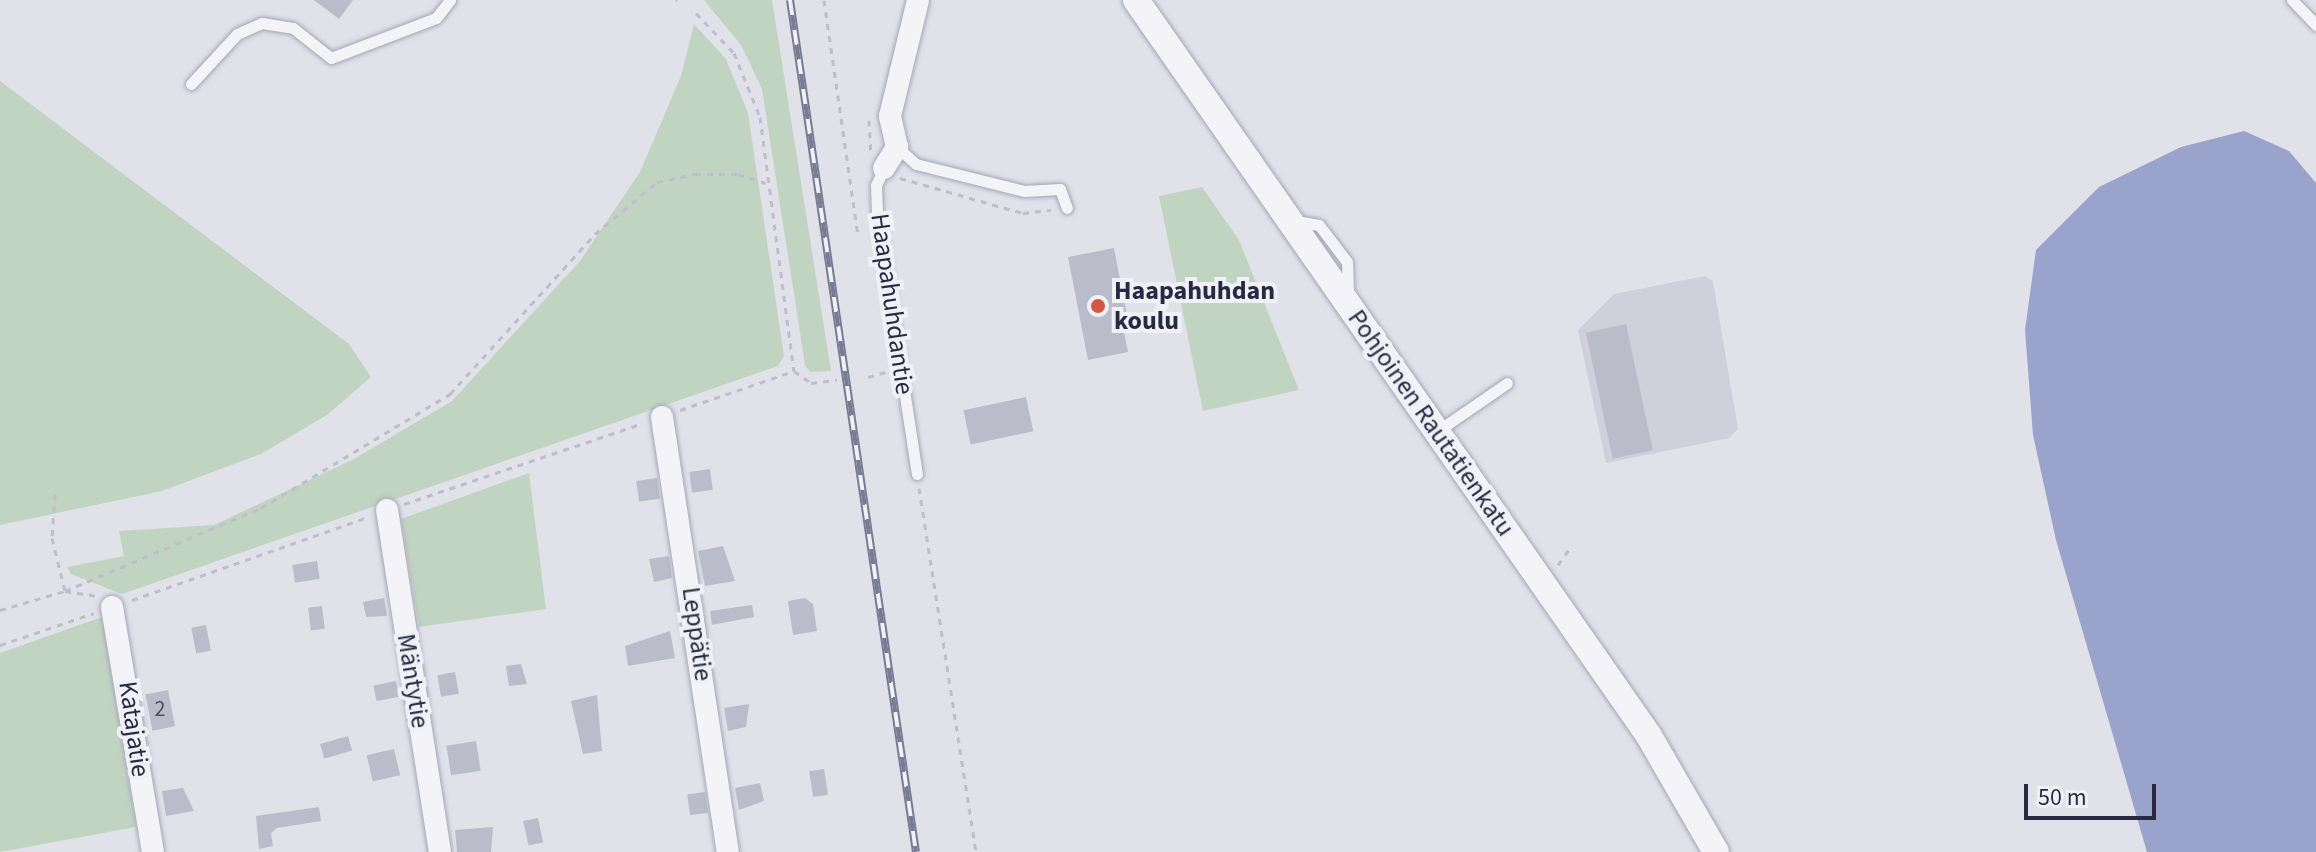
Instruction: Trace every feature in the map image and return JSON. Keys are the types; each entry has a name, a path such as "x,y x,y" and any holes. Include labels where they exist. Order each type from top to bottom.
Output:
{"street":[{"path":"897,147 890,116 918,0"},
{"name":"Pohjoinen Rautatienkatu","path":"1136,0 1286,220 1543,580 1649,736 1716,852"},
{"name":"Haapahuhdantie","path":"884,168 897,147"},
{"name":"Leppätie","path":"662,417 728,852"},
{"name":"Mäntytie","path":"387,510 440,852"},
{"name":"Katajatie","path":"112,607 153,852"}],"lane":[{"path":"191,84 237,34 262,23 293,28 331,58 436,18 450,0"},
{"path":"2292,0 2316,25"},
{"path":"897,147 916,164 1024,191 1060,189 1067,208"},
{"name":"Haapahuhdantie","path":"884,168 876,185 877,213 917,474"},
{"path":"1436,432 1507,383"}],"path":[{"path":"824,0 858,235"},
{"path":"696,13 728,44 748,80 760,117 766,183 794,371 811,383 837,380"},
{"path":"884,168 956,197 1023,213 1067,208"},
{"path":"0,610 65,591 261,508 450,394 595,234 657,182 695,174 738,174 766,183"},
{"path":"868,377 901,368"},
{"path":"917,474 976,852"},
{"path":"55,494 52,538 65,591"},
{"path":"1543,580 1572,545"},
{"path":"65,591 98,596 112,607"}],"shaded area":[{"path":"1705,276 1713,281 1738,429 1729,438 1606,463 1578,330 1614,294"}],"green space":[{"path":"704,0 772,0 831,371 810,372 805,365 762,89 741,45"},
{"path":"694,24 726,59 748,113 784,356 778,366 122,594 71,574 67,567 124,556 119,531 214,525 354,459 452,401 580,261 640,172 681,76"},
{"path":"0,81 349,344 371,377 327,415 261,454 162,491 0,525"},
{"path":"1202,187 1239,240 1299,390 1203,411 1159,196"},
{"path":"529,473 546,609 419,627 401,519"},
{"path":"102,617 136,827 0,852 0,653"}],"water":[{"path":"2244,131 2289,151 2316,183 2316,852 2147,852 2056,540 2033,435 2025,330 2036,250 2099,187 2181,147"}],"building":[{"path":"314,0 353,0 339,19"},
{"path":"1114,248 1130,331 1124,332 1128,352 1088,360 1068,257"},
{"path":"1626,324 1653,450 1613,459 1586,333"},
{"path":"1026,397 1033,431 971,445 963,410"},
{"path":"710,469 713,490 692,493 689,472"},
{"path":"657,478 660,499 639,502 636,481"},
{"path":"723,546 735,581 705,586 698,551"},
{"path":"669,556 672,578 654,582 649,559"},
{"path":"317,561 320,579 295,583 292,565"},
{"path":"384,598 387,616 366,617 363,602"},
{"path":"805,598 813,604 817,631 793,635 788,601"},
{"path":"752,605 754,617 712,625 710,611"},
{"path":"322,606 325,629 311,631 308,608"},
{"path":"206,625 211,651 196,653 191,628"},
{"path":"670,631 675,658 628,666 625,646"},
{"path":"521,664 527,684 509,686 506,666"},
{"path":"455,672 459,694 441,697 437,675"},
{"path":"396,681 399,697 376,701 373,685"},
{"path":"168,690 175,726 152,731 145,694"},
{"path":"597,695 602,751 583,754 571,701"},
{"path":"749,704 746,727 728,731 724,708"},
{"path":"348,736 352,750 324,758 320,744"},
{"path":"476,741 481,771 451,775 446,746"},
{"path":"394,749 400,775 373,782 367,755"},
{"path":"824,769 828,795 813,797 809,771"},
{"path":"760,783 764,801 739,810 735,788"},
{"path":"183,788 194,811 166,816 162,791"},
{"path":"705,792 708,813 690,815 687,795"},
{"path":"319,807 321,821 277,828 271,833 273,846 259,849 256,816"},
{"path":"538,818 543,842 529,846 523,821"},
{"path":"493,827 491,852 457,852 455,830"}],"railway":[{"path":"790,0 916,852"}],"place":[{"name":"Haapahuhdan koulu","path":"1098,306"}]}
